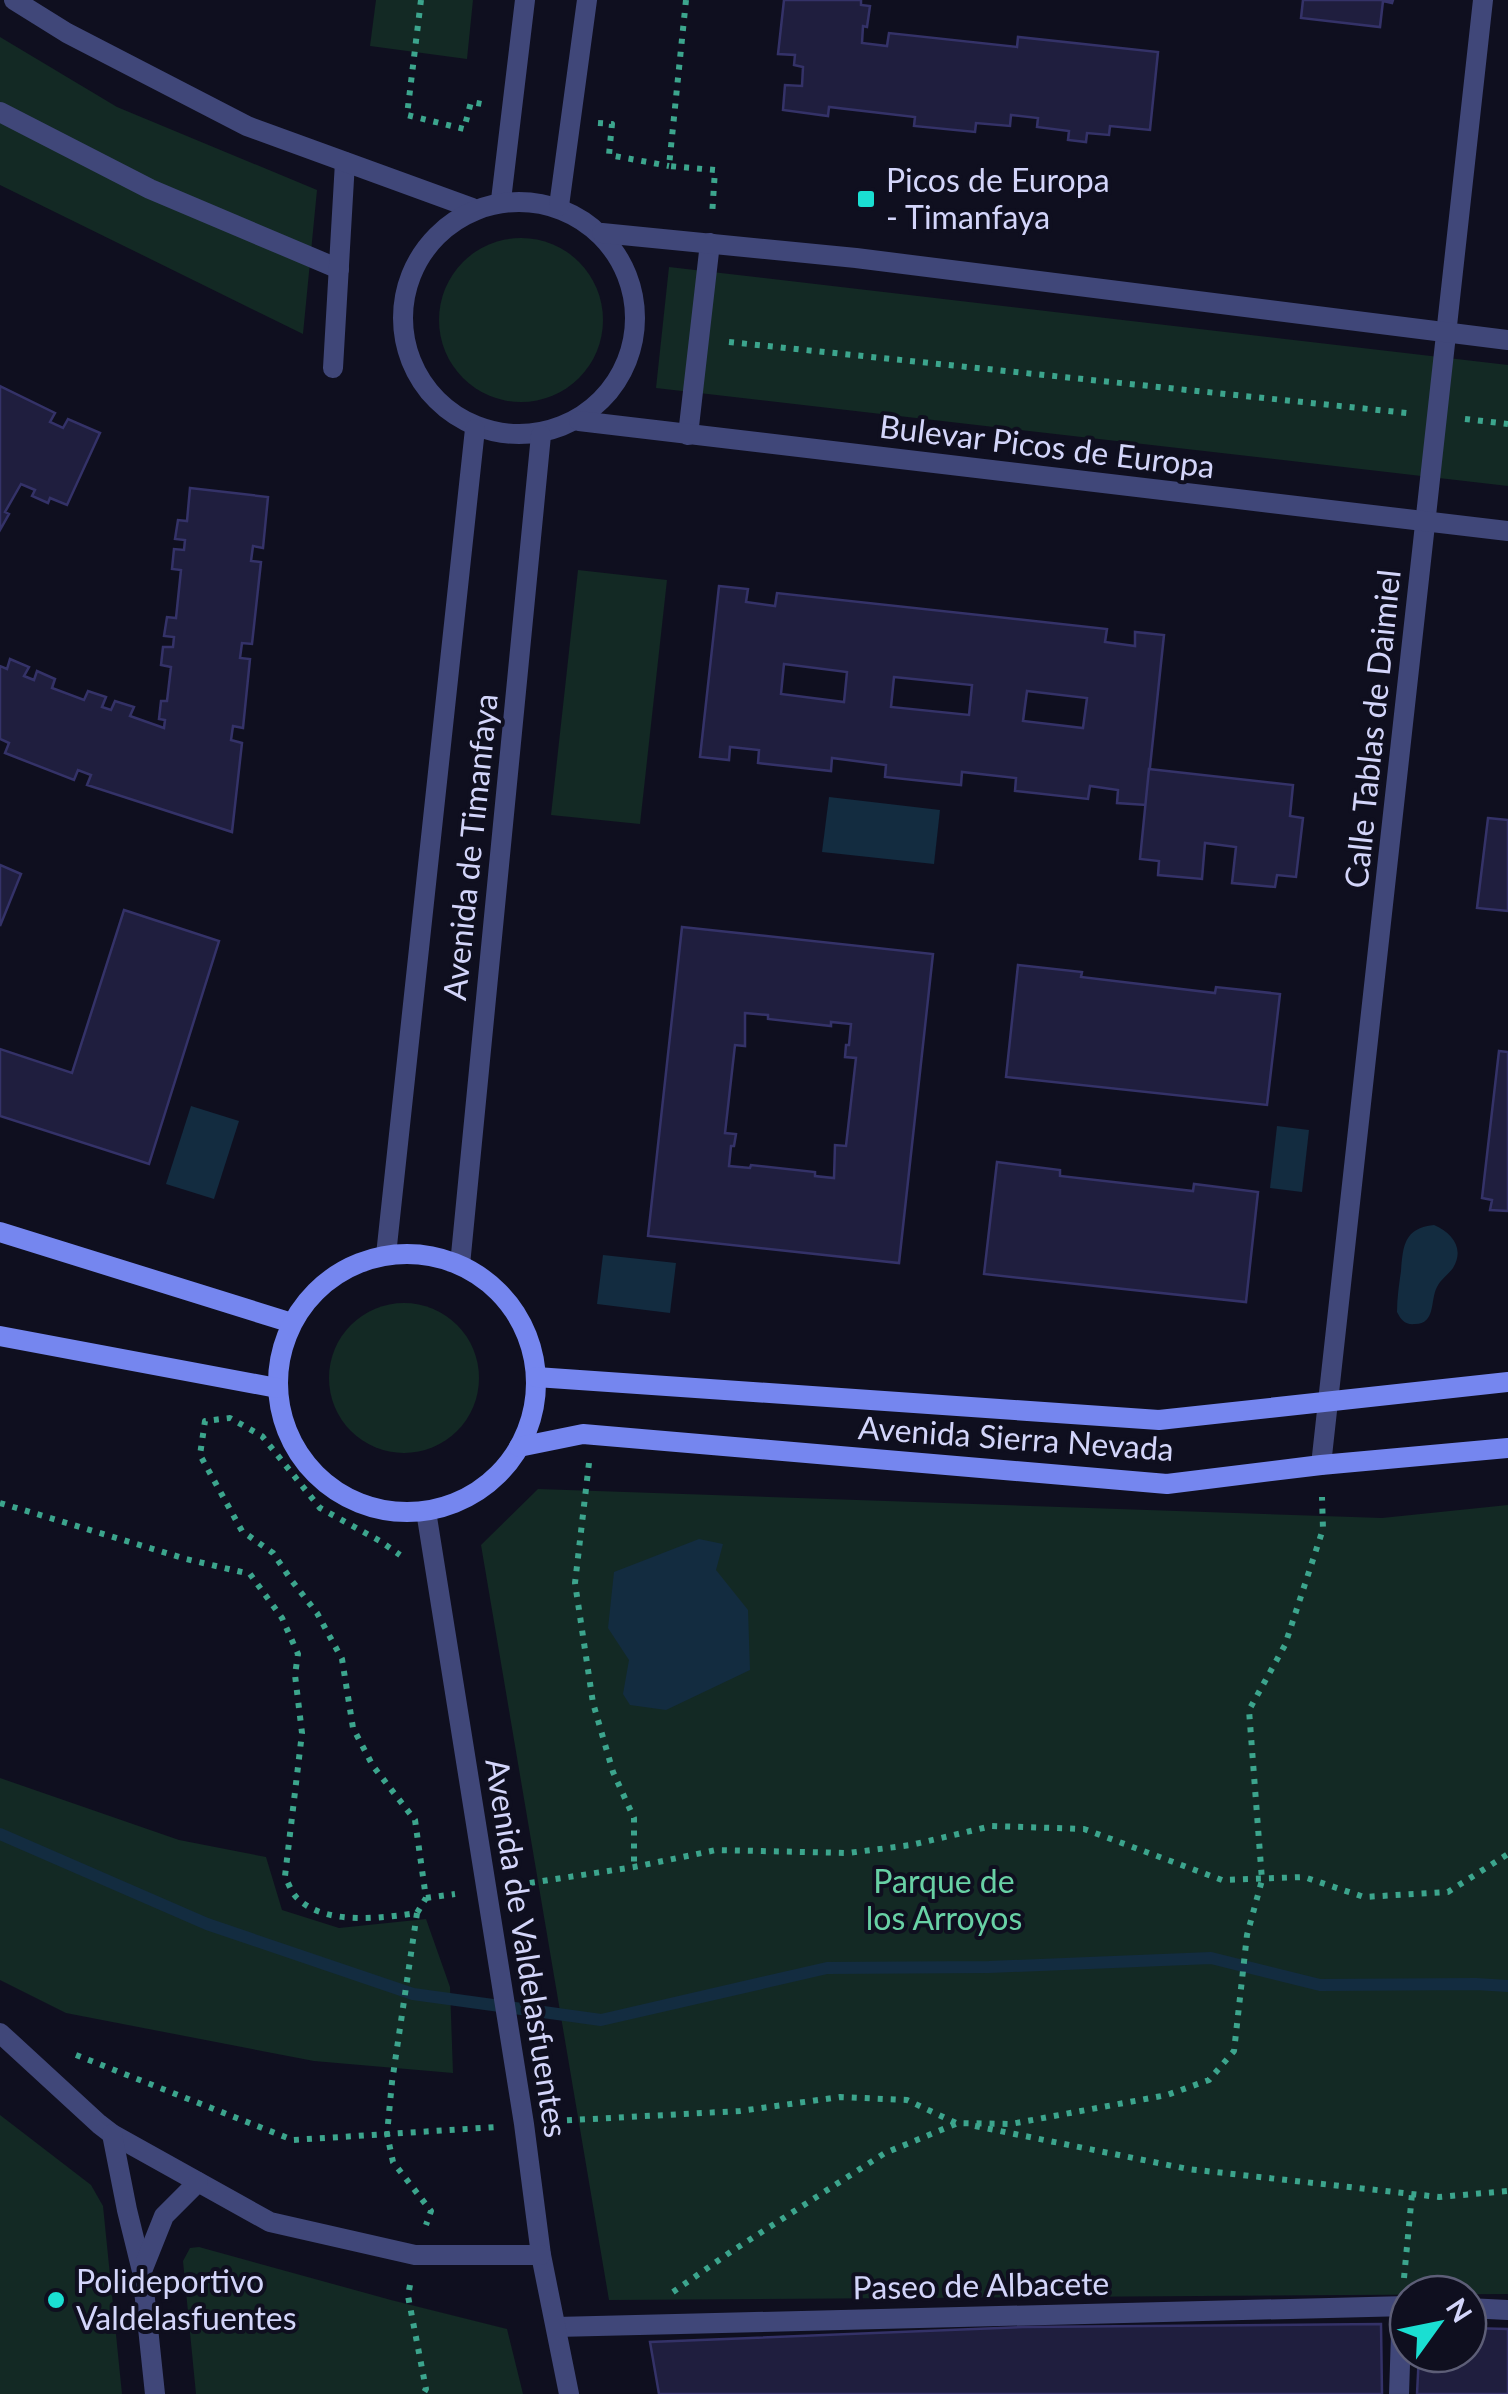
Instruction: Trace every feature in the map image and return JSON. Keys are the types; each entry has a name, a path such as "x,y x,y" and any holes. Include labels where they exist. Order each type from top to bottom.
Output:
{"main road":[{"path":"0,1232 292,1323"},
{"path":"424,1254 460,1265 490,1284 514,1310 529,1342 536,1377 533,1414 519,1447 495,1478 463,1500 426,1511 389,1511 354,1501 323,1481 298,1454 283,1420 277,1388 280,1354 292,1323 315,1290 348,1268 386,1255 424,1254"},
{"path":"0,1336 277,1388"},
{"name":"Avenida Sierra Nevada","path":"536,1377 1159,1420 1508,1382"},
{"name":"Avenida Sierra Nevada","path":"519,1447 583,1434 1167,1484 1508,1448"}],"street":[{"path":"14,0 67,33 247,126 472,208"},
{"path":"501,200 525,0"},
{"path":"559,206 587,0"},
{"name":"Calle Tablas de Daimiel","path":"1322,1465 1484,0"},
{"path":"0,112 150,189 339,268"},
{"path":"333,368 345,162"},
{"path":"602,233 637,306 624,375 579,421 542,435 507,437 475,429 428,395 400,321 418,256 472,208 501,200 532,200 559,206 602,233 856,258 1508,340"},
{"path":"688,434 710,243"},
{"name":"Bulevar Picos de Europa","path":"579,421 1508,531"},
{"name":"Avenida de Timanfaya","path":"386,1255 475,429"},
{"name":"Avenida de Timanfaya","path":"460,1265 542,435"},
{"name":"Avenida de Valdelasfuentes","path":"426,1511 541,2255 569,2394"},
{"path":"0,2033 112,2134 270,2222 415,2255 541,2255"},
{"path":"112,2134 142,2271 155,2394"},
{"path":"142,2271 164,2216 198,2182"},
{"name":"Paseo de Albacete","path":"556,2327 1388,2305"}],"path":[{"path":"421,0 408,115 464,129 470,102 512,111"},
{"path":"669,166 686,0"},
{"path":"571,120 612,124 609,155 715,170 710,243"},
{"path":"700,339 1508,424"},
{"path":"387,2134 417,1913 426,1898 415,1820 373,1766 353,1728 342,1659 318,1613 273,1553 242,1530 200,1456 205,1421 230,1418 262,1436 320,1508 400,1555"},
{"path":"591,1451 575,1583 594,1703 614,1772 634,1818 634,1867"},
{"path":"672,2293 732,2250 886,2153 956,2123 1011,2124 1168,2095 1210,2080 1234,2050 1247,1935 1262,1880 1249,1710 1285,1645 1323,1528 1322,1465"},
{"path":"0,1503 186,1560 250,1574 282,1618 298,1654 295,1675 302,1732 285,1876 296,1897 322,1912 374,1920 417,1913"},
{"path":"502,1887 716,1850 848,1853 911,1846 992,1826 1084,1828 1222,1880 1304,1877 1364,1896 1448,1892 1508,1854"},
{"path":"426,1898 464,1892"},
{"path":"60,2049 293,2140 488,2128"},
{"path":"556,2121 740,2111 840,2097 907,2100 956,2123 1188,2169 1439,2197 1508,2191"},
{"path":"1407,2274 1412,2194"}],"green space":[{"path":"376,0 473,0 467,59 370,46"},
{"path":"0,37 117,107 317,190 303,334 0,185"},
{"path":"521,238 552,245 579,262 596,289 603,320 596,351 579,378 552,395 521,402 490,395 463,378 446,351 439,320 446,289 463,262 490,245"},
{"path":"669,267 1508,365 1508,486 656,388"},
{"path":"578,570 667,580 640,824 551,815"},
{"path":"404,1303 433,1309 457,1325 473,1349 479,1378 473,1407 457,1431 433,1447 404,1453 375,1447 351,1431 335,1407 329,1378 335,1349 351,1325 375,1309"},
{"name":"Parque de los Arroyos","path":"538,1489 1382,1518 1508,1505 1508,2294 1488,2294 1488,2274 1388,2274 1388,2295 609,2300 481,1545"},
{"path":"0,1778 179,1840 266,1857 282,1910 339,1928 426,1919 450,1987 453,2073 314,2061 66,2013 0,1980"},
{"name":"Polideportivo Valdelasfuentes","path":"0,2115 91,2185 103,2206 122,2394 0,2394"},
{"path":"199,2247 507,2329 523,2394 196,2394 183,2261 190,2248"}],"water":[{"path":"829,797 940,810 934,864 822,852"},
{"path":"191,1106 239,1121 214,1199 166,1184"},
{"path":"1277,1126 1309,1130 1302,1192 1270,1188"},
{"path":"1434,1225 1455,1242 1458,1254 1453,1268 1437,1287 1426,1320 1409,1324 1397,1312 1404,1246 1416,1230"},
{"path":"603,1255 676,1263 670,1313 597,1304"},
{"path":"699,1539 723,1544 716,1570 748,1610 750,1670 666,1710 630,1705 623,1694 629,1660 608,1628 614,1572"}],"building":[{"path":"784,0 861,0 861,5 870,6 862,43 887,46 889,33 1017,47 1018,37 1158,52 1150,130 1110,126 1109,135 1087,133 1086,142 1068,140 1069,131 1037,127 1038,118 1011,115 1010,126 976,123 975,132 914,126 915,117 829,107 828,116 783,110 785,85 802,86 803,67 794,65 795,55 778,54"},
{"path":"1303,0 1393,0 1383,1 1380,27 1301,18"},
{"path":"0,386 55,413 50,422 63,428 68,419 100,433 67,505 32,496 35,490 21,484 0,530"},
{"path":"190,488 268,497 263,548 253,546 251,561 261,562 252,644 242,643 240,658 250,659 243,728 233,726 231,740 242,743 232,832 87,785 91,775 78,770 74,780 5,753 9,743 0,739 0,666 7,669 10,659 29,667 24,676 34,680 37,671 55,679 52,688 84,700 88,691 106,697 102,707 111,710 115,701 134,707 130,716 164,728 165,720 159,719 161,701 167,701 171,667 161,665 163,647 173,647 174,637 164,636 167,617 176,618 181,570 172,569 174,549 184,550 185,540 175,539 178,520 187,521"},
{"path":"719,586 748,589 746,602 775,606 777,593 1107,629 1105,642 1135,646 1135,632 1164,635 1146,805 1117,803 1118,790 1090,786 1088,799 1015,791 1016,778 962,772 961,785 885,777 886,765 832,758 831,771 758,763 759,750 730,747 729,760 700,757","holes":["784,664 847,672 844,702 781,694","894,677 972,685 969,715 891,707","1027,691 1087,698 1083,728 1023,721"]},
{"path":"1149,769 1293,785 1290,816 1303,818 1296,877 1277,875 1275,887 1232,883 1236,847 1205,843 1202,879 1158,875 1159,861 1140,859"},
{"path":"1488,818 1508,820 1508,911 1477,908"},
{"path":"0,865 21,874 0,926"},
{"path":"124,910 219,941 149,1164 0,1116 0,1049 72,1073"},
{"path":"682,927 933,954 899,1263 648,1236","holes":["745,1013 768,1015 768,1019 831,1026 831,1022 851,1024 845,1057 856,1058 846,1146 835,1145 834,1178 815,1176 815,1172 729,1166 736,1134 725,1133 735,1045 745,1046"]},
{"path":"1018,965 1082,972 1081,977 1215,993 1216,987 1280,994 1267,1105 1006,1077"},
{"path":"1499,1051 1508,1052 1508,1211 1490,1210 1492,1200 1482,1198"},
{"path":"997,1162 1060,1170 1060,1176 1193,1191 1194,1184 1258,1192 1246,1302 984,1274"},
{"path":"1381,2324 1382,2394 659,2394 650,2342 1023,2327"},
{"path":"1488,2328 1508,2329 1508,2394 1417,2394 1418,2374 1488,2374"}],"waterway":[{"path":"0,1834 207,1924 413,1994 601,2020 827,1968 989,1967 1211,1958 1320,1985 1508,1986"}],"place":[{"name":"Picos de Europa - Timanfaya","path":"866,199"},
{"name":"Polideportivo Valdelasfuentes","path":"56,2300"}]}
